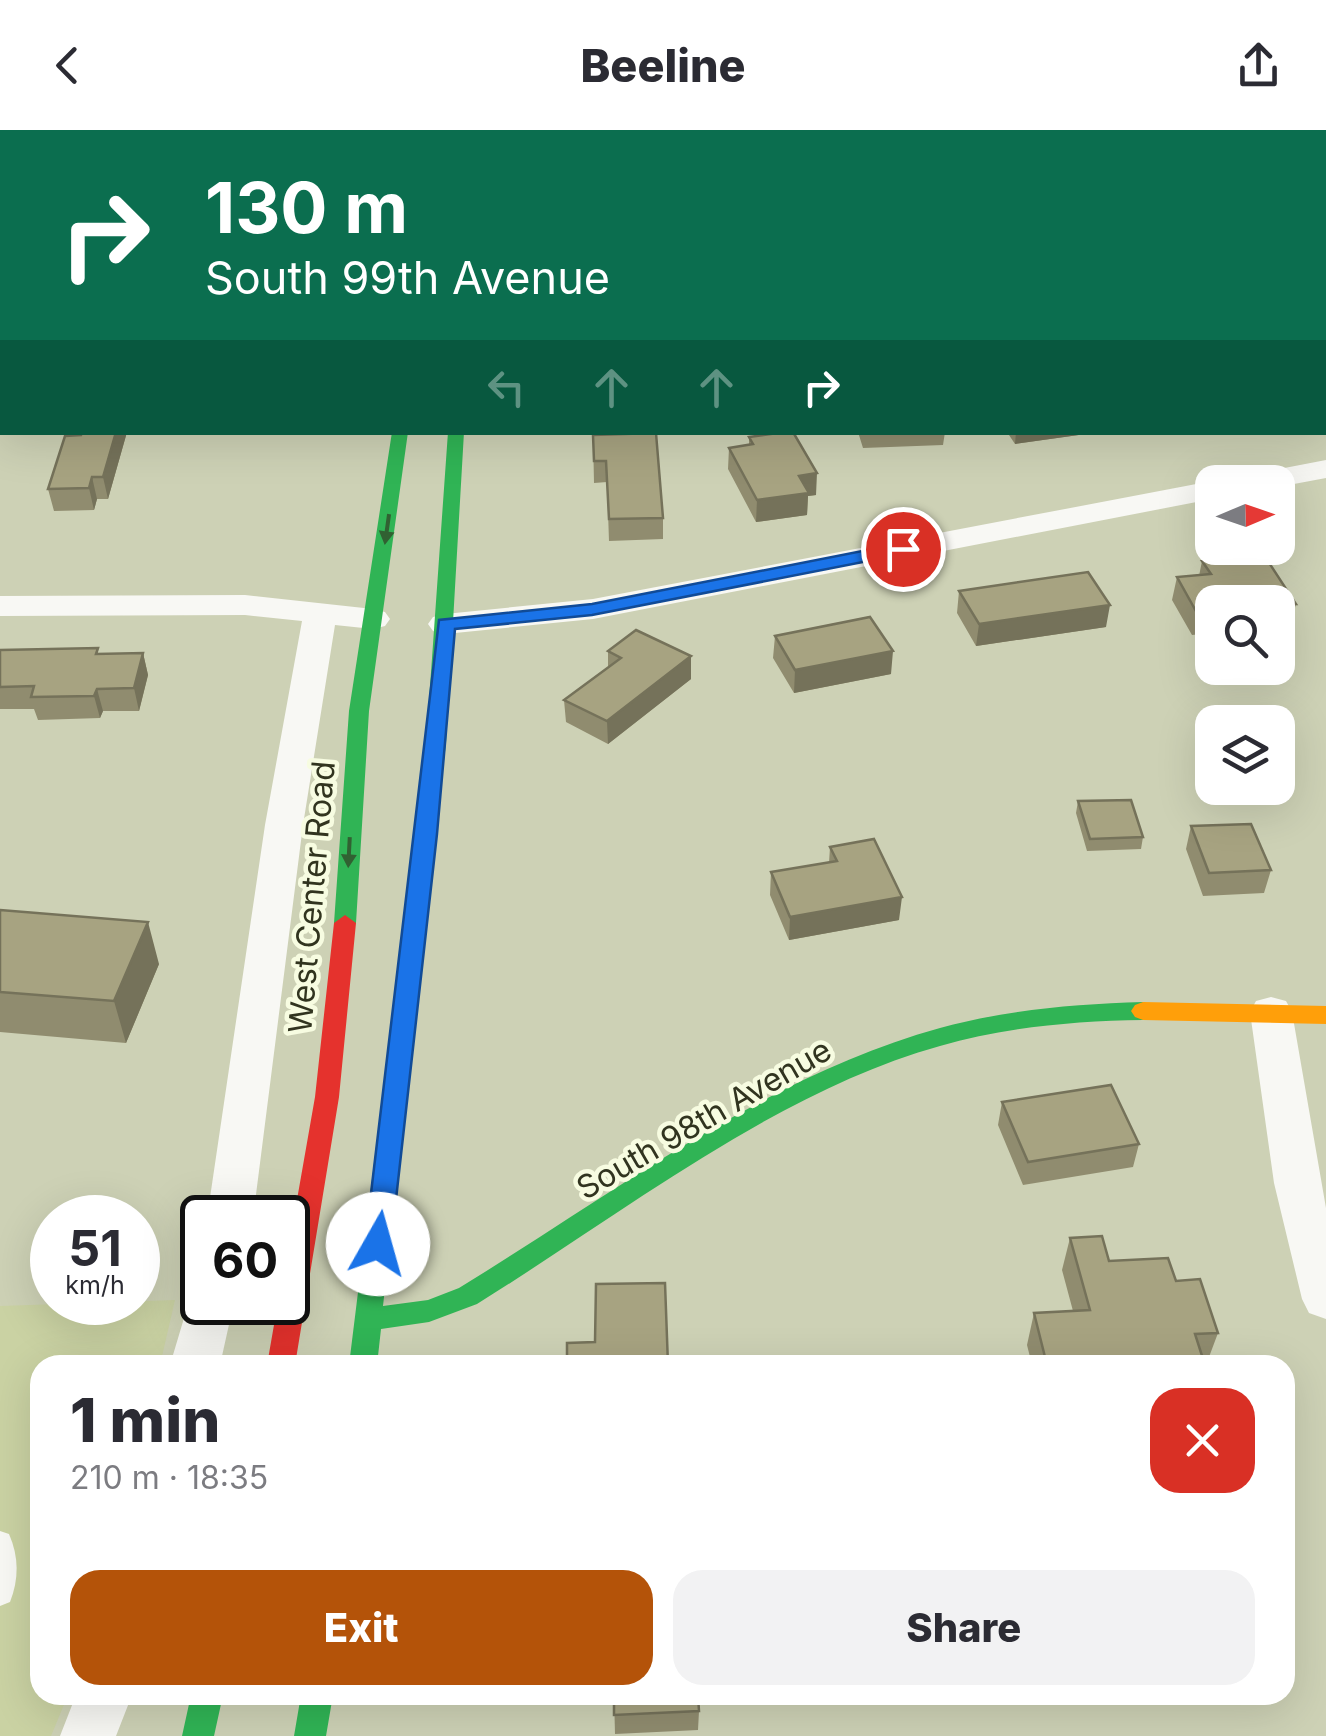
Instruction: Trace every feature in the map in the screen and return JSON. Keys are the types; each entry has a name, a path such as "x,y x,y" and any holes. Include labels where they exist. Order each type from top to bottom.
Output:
{"main road":[{"name":"West Center Road","path":"282,1355 327,1097 342,952 359,710 382,620 400,435"},
{"path":"364,1355 432,784 436,623 456,435"},
{"name":"South 98th Avenue","path":"369,1319 429,1311 468,1296 764,1115 848,1072 913,1046 990,1026 1081,1012 1150,1008 1326,1015"},
{"path":"198,1736 205,1705"},
{"path":"310,1736 315,1705"}],"street":[{"path":"1295,475 1326,469"},
{"path":"436,623 592,609 1195,493"},
{"path":"0,606 245,605 382,620"},
{"path":"233,1195 284,825 320,612"},
{"path":"1271,1012 1297,1184 1326,1299"},
{"path":"197,1355 205,1325"},
{"path":"88,1736 100,1705"}],"lane":[{"path":"0,1543 4,1557 0,1593"}],"shaded area":[{"path":"175,1300 162,1355 30,1355 30,1705 64,1705 51,1736 0,1736 0,1306 30,1305 30,1325 160,1325 160,1301"}],"building":[{"path":"115,435 103,477 92,477 89,488 48,489 65,436"},
{"path":"593,435 656,435 663,518 609,519 606,461 594,461"},
{"path":"795,435 817,473 799,476 809,493 757,500 729,448 753,444 749,437"},
{"path":"1205,565 1271,565 1284,585 1195,585 1195,609 1177,577 1211,574"},
{"path":"1088,572 1110,605 979,624 959,591"},
{"path":"870,617 893,651 795,670 775,636"},
{"path":"636,630 691,656 607,721 564,700 621,658 608,651"},
{"path":"98,648 96,654 143,653 134,688 97,689 94,696 31,697 34,686 0,687 0,650"},
{"path":"1131,800 1143,837 1090,839 1078,801"},
{"path":"1251,824 1271,870 1209,873 1191,826"},
{"path":"874,839 902,897 790,917 771,872 837,861 830,847"},
{"path":"0,910 148,922 114,1001 0,992"},
{"path":"1111,1085 1139,1144 1028,1162 1002,1102"},
{"path":"1102,1236 1109,1261 1168,1258 1176,1281 1200,1279 1218,1333 1195,1334 1202,1355 1044,1355 1034,1313 1090,1310 1070,1238"},
{"path":"665,1283 668,1355 567,1355 567,1343 595,1342 596,1284"},
{"path":"614,1705 699,1705 699,1711 614,1715"}],"traffic: fast":[{"path":"345,923 359,711 400,435"},
{"path":"364,1355 436,743 456,435"},
{"path":"369,1319 429,1311 468,1296 738,1127 852,1069 939,1037 996,1024 1084,1013 1143,1011"},
{"path":"198,1736 205,1705"},
{"path":"310,1736 315,1705"}],"traffic: slow":[{"path":"1143,1011 1326,1015"}],"traffic: jam":[{"path":"283,1355 327,1097 345,923"}],"route":[{"path":"378,1244 436,743 446,624 534,618 592,609 903,549"}]}
